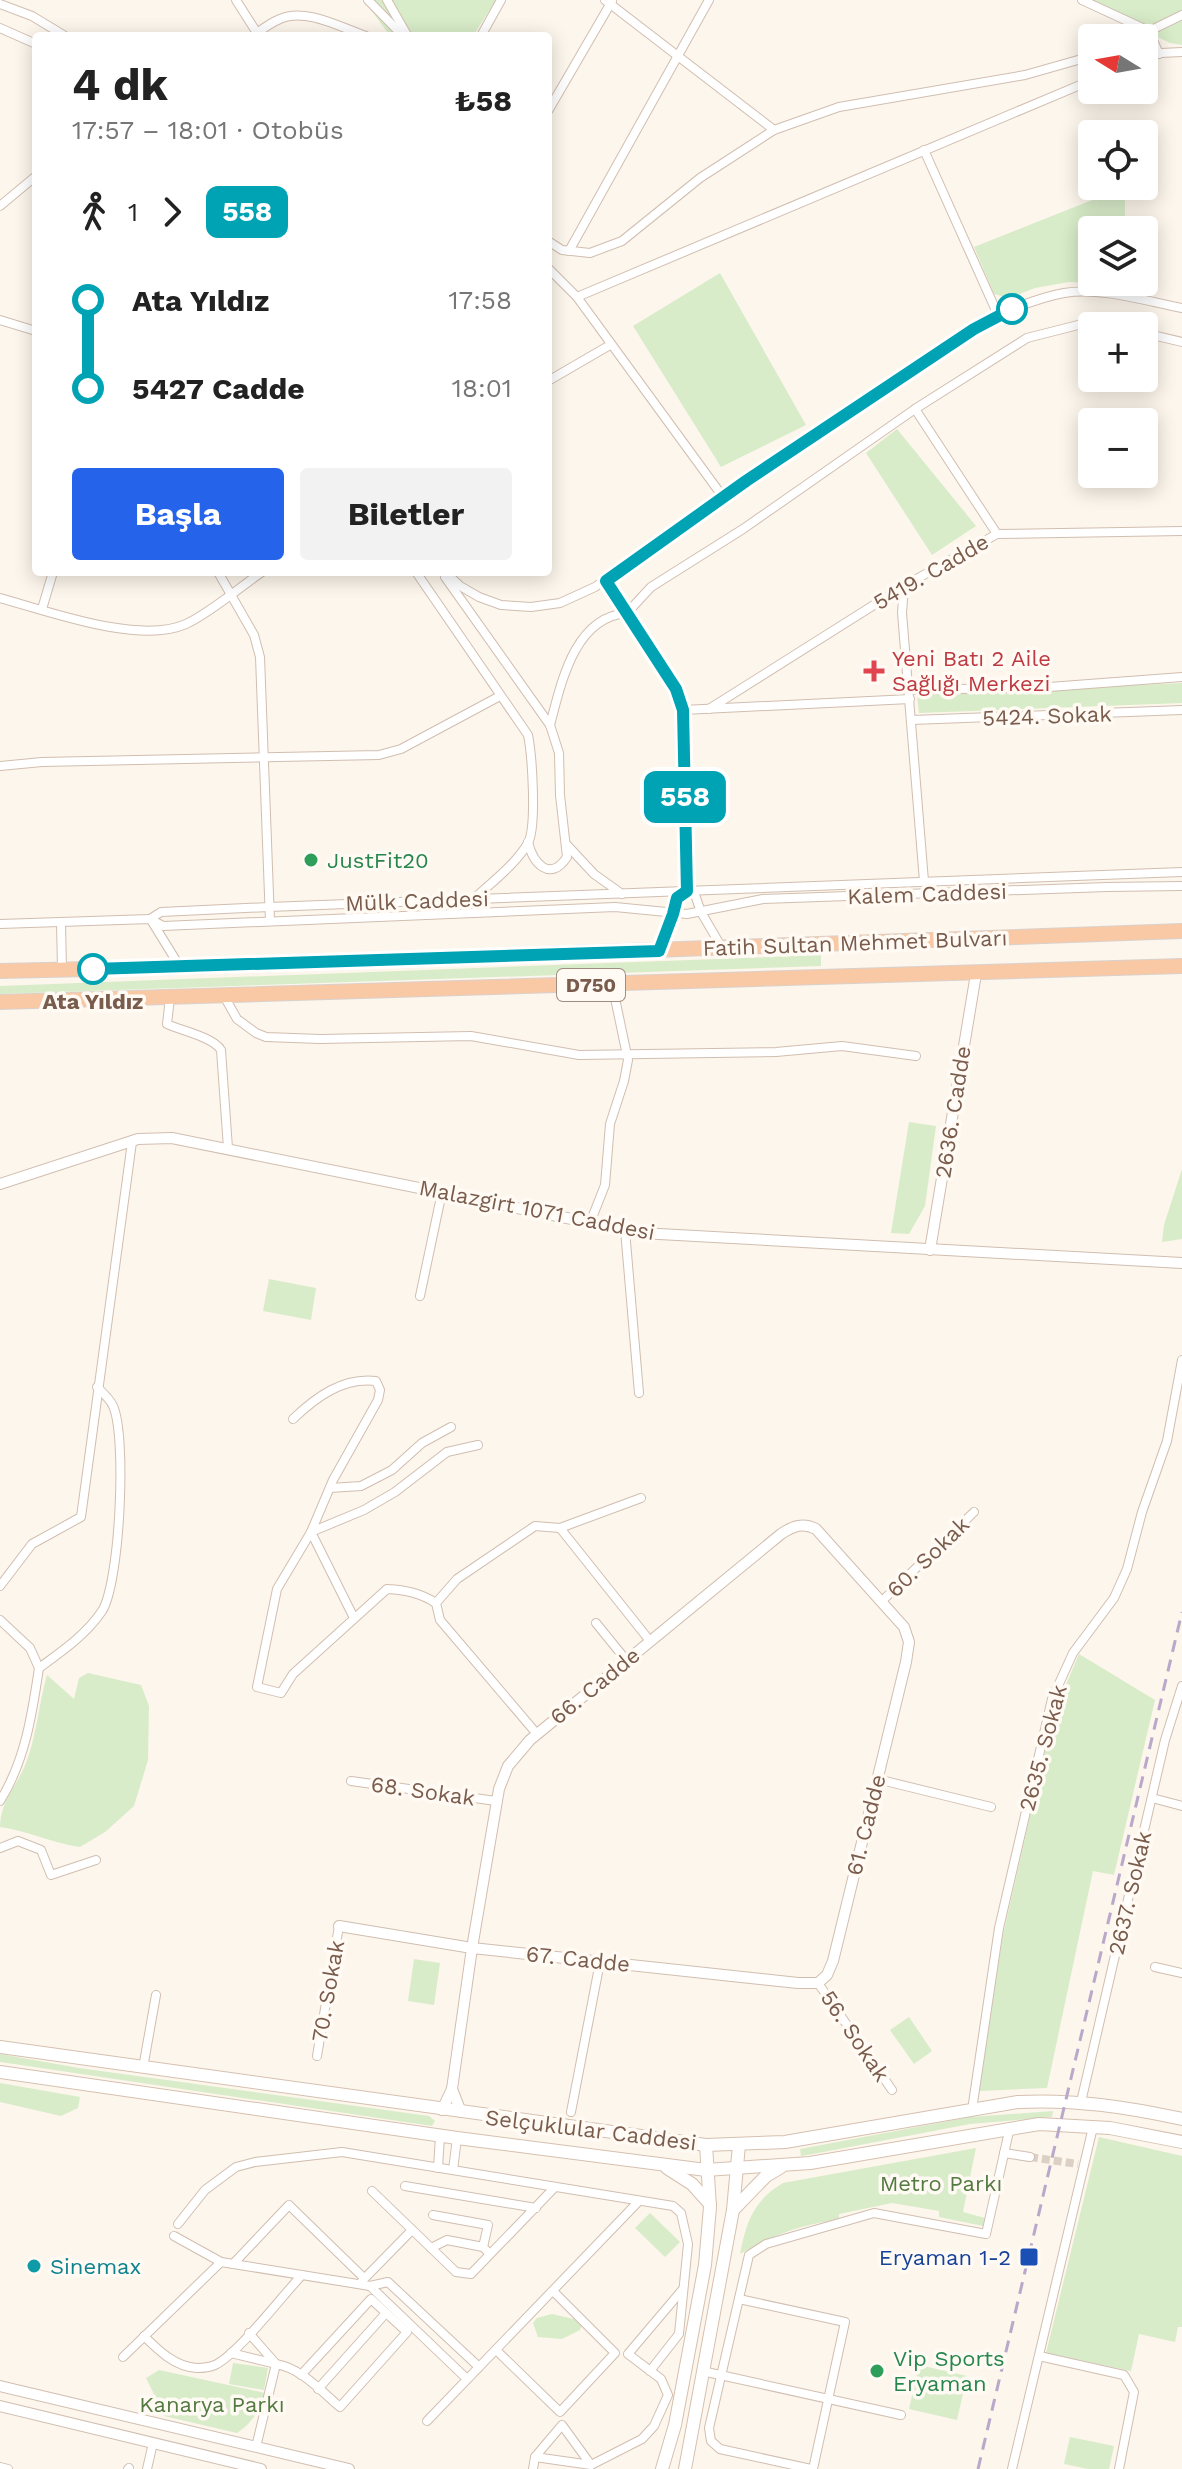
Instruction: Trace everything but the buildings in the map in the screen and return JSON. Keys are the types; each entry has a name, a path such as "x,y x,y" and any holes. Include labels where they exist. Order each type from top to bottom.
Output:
{"highway":[{"name":"Fatih Sultan Mehmet Bulvarı","path":"0,971 1182,931"},
{"name":"Fatih Sultan Mehmet Bulvarı","path":"0,1002 1182,966"}],"main road":[{"name":"Selçuklular Caddesi","path":"0,2047 706,2145 785,2142 1018,2102 1081,2102 1182,2119"},
{"name":"Selçuklular Caddesi","path":"0,2072 440,2136 706,2170 783,2166 1039,2124 1093,2127 1182,2142"},
{"path":"440,2136 442,2110"},
{"path":"457,2138 461,2112"},
{"path":"662,2469 675,2425 705,2265 710,2204 706,2145"},
{"path":"685,2469 733,2210 739,2145"},
{"path":"660,2165 692,2184 710,2204"},
{"path":"733,2210 766,2176 783,2166"}],"street":[{"path":"236,0 253,32"},
{"path":"368,0 401,32"},
{"path":"387,0 403,32"},
{"path":"483,32 501,0"},
{"path":"569,251 709,0"},
{"path":"1082,0 1134,24"},
{"path":"552,104 609,1 774,130"},
{"path":"0,4 32,16 58,32"},
{"path":"1158,27 1182,15"},
{"path":"260,32 281,18 296,16 309,17 354,32"},
{"path":"0,28 32,42"},
{"path":"1159,54 1182,52"},
{"path":"552,244 562,250 590,253 622,241 700,178 774,130 839,107 1025,75 1078,60"},
{"path":"577,297 1078,86"},
{"path":"924,150 998,315"},
{"path":"0,206 32,179"},
{"path":"552,272 577,297 723,497"},
{"path":"448,576 479,597 501,605 531,607 560,603 606,581 723,497 998,315 1065,293 1106,293 1182,308"},
{"path":"0,320 32,330"},
{"path":"550,725 566,670 585,637 604,618 627,613 651,587 743,529 915,409 1027,338 1078,325"},
{"path":"1158,336 1182,342"},
{"path":"552,379 610,345"},
{"path":"915,409 997,534"},
{"name":"5419. Cadde","path":"709,709 904,586 997,534 1182,531"},
{"path":"42,609 52,576"},
{"path":"220,576 254,635 260,657 270,921"},
{"path":"0,598 122,629 158,630 187,624 256,576"},
{"path":"419,576 528,735 532,826 528,842 510,865 475,899"},
{"path":"446,576 550,725 559,753 567,857 562,864 547,869 539,866 532,858 528,842"},
{"path":"606,581 676,689 683,710 687,891"},
{"path":"904,586 902,613 924,881"},
{"path":"683,710 1182,677"},
{"path":"0,766 42,762 379,755 391,752 500,696"},
{"name":"5424. Sokak","path":"912,720 1182,710"},
{"path":"567,845 594,874 622,894"},
{"name":"Kalem Caddesi","path":"687,891 1182,872"},
{"name":"Kalem Caddesi","path":"673,914 701,912 763,899 1182,886"},
{"path":"659,951 677,898 687,891 694,892 701,912 722,948"},
{"name":"Mülk Caddesi","path":"0,924 150,919 161,912 687,891"},
{"name":"Mülk Caddesi","path":"150,919 163,926 615,907 673,914"},
{"path":"150,919 180,967"},
{"path":"61,923 62,969"},
{"name":"2636. Cadde","path":"930,1250 976,974"},
{"path":"590,1223 605,1185 608,1134 624,1081 627,1053 612,984"},
{"path":"224,996 237,1019 266,1037 471,1036 579,1055 776,1052 842,1046 916,1056"},
{"path":"170,998 167,1024 205,1038 221,1050 228,1148"},
{"name":"Malazgirt 1071 Caddesi","path":"0,1184 132,1142 172,1138 625,1230 1182,1263"},
{"path":"0,1586 32,1544 81,1517 132,1142"},
{"path":"420,1296 442,1192"},
{"path":"625,1230 639,1393"},
{"name":"2635. Sokak","path":"972,2110 998,1931 1052,1699 1073,1653 1114,1598 1127,1569 1142,1512 1167,1441 1182,1360"},
{"path":"293,1419 307,1405 350,1381 376,1381 380,1390 378,1400 330,1488 311,1532 277,1589 257,1687 281,1693 293,1674 387,1589 405,1590 436,1603 440,1620 537,1734"},
{"path":"39,1668 89,1627 106,1602 114,1558 121,1451 114,1406 97,1387"},
{"path":"330,1488 361,1486 392,1470 422,1443 451,1427"},
{"path":"311,1532 364,1510 395,1492 447,1452 478,1445"},
{"path":"436,1603 457,1579 535,1526 560,1528 641,1498"},
{"name":"60. Sokak","path":"881,1602 974,1512"},
{"name":"66. Cadde","path":"442,2110 452,2089 496,1801 506,1771 537,1734 781,1534 797,1525 816,1529 908,1635 906,1662"},
{"path":"560,1528 650,1641"},
{"path":"311,1532 354,1618"},
{"path":"0,1620 30,1648 39,1668 27,1736 16,1776 0,1801"},
{"path":"596,1623 626,1660"},
{"name":"61. Cadde","path":"818,1983 827,1975 833,1961 906,1662"},
{"name":"2637. Sokak","path":"1081,2102 1165,1740 1182,1686"},
{"path":"877,1779 991,1807"},
{"name":"68. Sokak","path":"351,1781 496,1801"},
{"path":"1152,1798 1182,1806"},
{"path":"0,1848 18,1841 41,1850 51,1875 96,1860"},
{"name":"67. Cadde","path":"339,1926 472,1948 818,1983"},
{"name":"70. Sokak","path":"317,2056 339,1926"},
{"path":"571,2112 600,1962"},
{"path":"1155,1967 1182,1973"},
{"name":"56. Sokak","path":"818,1983 892,2090"},
{"path":"143,2068 156,1995"},
{"name":"66. Cadde","path":"452,2089 461,2112"},
{"path":"739,2299 845,2322 812,2469 720,2449 711,2441 709,2428 749,2255 766,2244 874,2213 986,2234 1010,2127"},
{"path":"1012,2469 1081,2165 1093,2127"},
{"path":"438,2168 440,2136"},
{"path":"453,2170 457,2138"},
{"path":"178,2224 205,2190 236,2167 342,2152 673,2206 681,2213 688,2244 679,2334 650,2371"},
{"path":"1004,2153 1030,2157"},
{"path":"405,2186 536,2208"},
{"path":"372,2191 456,2272 464,2275 471,2274 491,2255 555,2187"},
{"path":"427,2421 639,2201"},
{"path":"233,2264 289,2205 365,2283 467,2379"},
{"path":"433,2215 488,2225 483,2247"},
{"path":"365,2283 412,2230"},
{"path":"174,2236 221,2262 365,2283 388,2282 479,2367"},
{"path":"431,2248 447,2240 483,2247 491,2255"},
{"path":"123,2357 221,2262"},
{"path":"144,2336 162,2353 180,2363 196,2368 213,2366 231,2353 302,2275"},
{"path":"535,2457 591,2465 642,2439 654,2426 668,2395 661,2379 628,2354 684,2288"},
{"path":"496,2350 560,2412 615,2353 553,2291"},
{"path":"231,2353 285,2366 340,2407 407,2332 371,2299 301,2375"},
{"path":"318,2389 386,2313"},
{"path":"249,2333 276,2364"},
{"path":"1039,2356 1124,2375 1130,2382 1134,2392 1119,2469"},
{"path":"0,2406 256,2468 256,2447 276,2364"},
{"path":"702,2371 901,2415"},
{"path":"0,2386 349,2469"},
{"path":"25,2412 29,2393"},
{"path":"533,2469 535,2457 562,2425 591,2465"},
{"path":"147,2469 153,2443"},
{"path":"0,2467 8,2469"}],"green space":[{"path":"364,0 496,0 476,32 387,32"},
{"path":"1079,0 1182,0 1182,45 1158,37 1158,24 1130,24"},
{"path":"1092,200 1125,200 1125,216 1078,216 1078,282 1035,288 1009,298 994,294 974,247"},
{"path":"720,273 806,425 721,467 633,326"},
{"path":"897,429 976,526 932,555 866,453"},
{"path":"1182,683 1182,703 919,713 917,695"},
{"path":"821,955 821,966 0,994 0,986"},
{"path":"909,1122 936,1126 925,1206 909,1234 891,1233"},
{"path":"1182,1169 1182,1239 1162,1242 1164,1225"},
{"path":"269,1279 316,1288 311,1320 263,1311"},
{"path":"1079,1654 1155,1700 1114,1875 1093,1871 1047,2088 979,2091 1003,1935 1053,1715"},
{"path":"88,1673 141,1685 149,1706 148,1760 134,1806 105,1832 80,1847 0,1827 6,1802 29,1753 47,1675 74,1699 79,1678"},
{"path":"414,1959 440,1963 434,2005 408,2001"},
{"path":"909,2017 932,2051 914,2064 890,2030"},
{"path":"0,2054 79,2068 429,2116 435,2121 432,2126 0,2062"},
{"path":"0,2083 80,2097 78,2108 61,2116 0,2102"},
{"path":"1053,2111 1052,2117 970,2124 801,2156 800,2149 970,2117"},
{"path":"1099,2137 1182,2156 1182,2327 1178,2327 1175,2342 1139,2334 1131,2371 1046,2353"},
{"name":"Metro Parkı","path":"976,2148 963,2212 985,2218 983,2226 939,2217 939,2211 892,2203 839,2214 839,2220 788,2231 740,2254 745,2232 758,2204 783,2183"},
{"path":"650,2213 680,2242 665,2257 635,2228"},
{"path":"552,2314 578,2320 582,2325 580,2330 562,2339 538,2337 533,2323 537,2318"},
{"path":"233,2363 268,2368 264,2390 229,2384"},
{"path":"919,2365 967,2376 957,2420 909,2409"},
{"name":"Kanarya Parkı","path":"159,2370 265,2393 255,2416 237,2433 164,2416 159,2412 146,2378"},
{"path":"1070,2437 1114,2446 1109,2469 1064,2464"}],"tunnel":[{"path":"1030,2157 1078,2164"}],"railway":[{"path":"978,2469 1182,1612"}],"bus line":[{"name":"558","path":"93,969 659,951 677,898 687,891 682,702 606,581 746,481 974,329 1012,309"}],"place":[{"name":"Yeni Batı 2 Aile Sağlığı Merkezi","path":"874,671"},
{"name":"JustFit20","path":"311,860"},
{"name":"Ata Yıldız","path":"93,969"},
{"name":"Eryaman 1-2","path":"1029,2257"},
{"name":"Sinemax","path":"34,2266"},
{"name":"Vip Sports Eryaman","path":"877,2371"}]}
